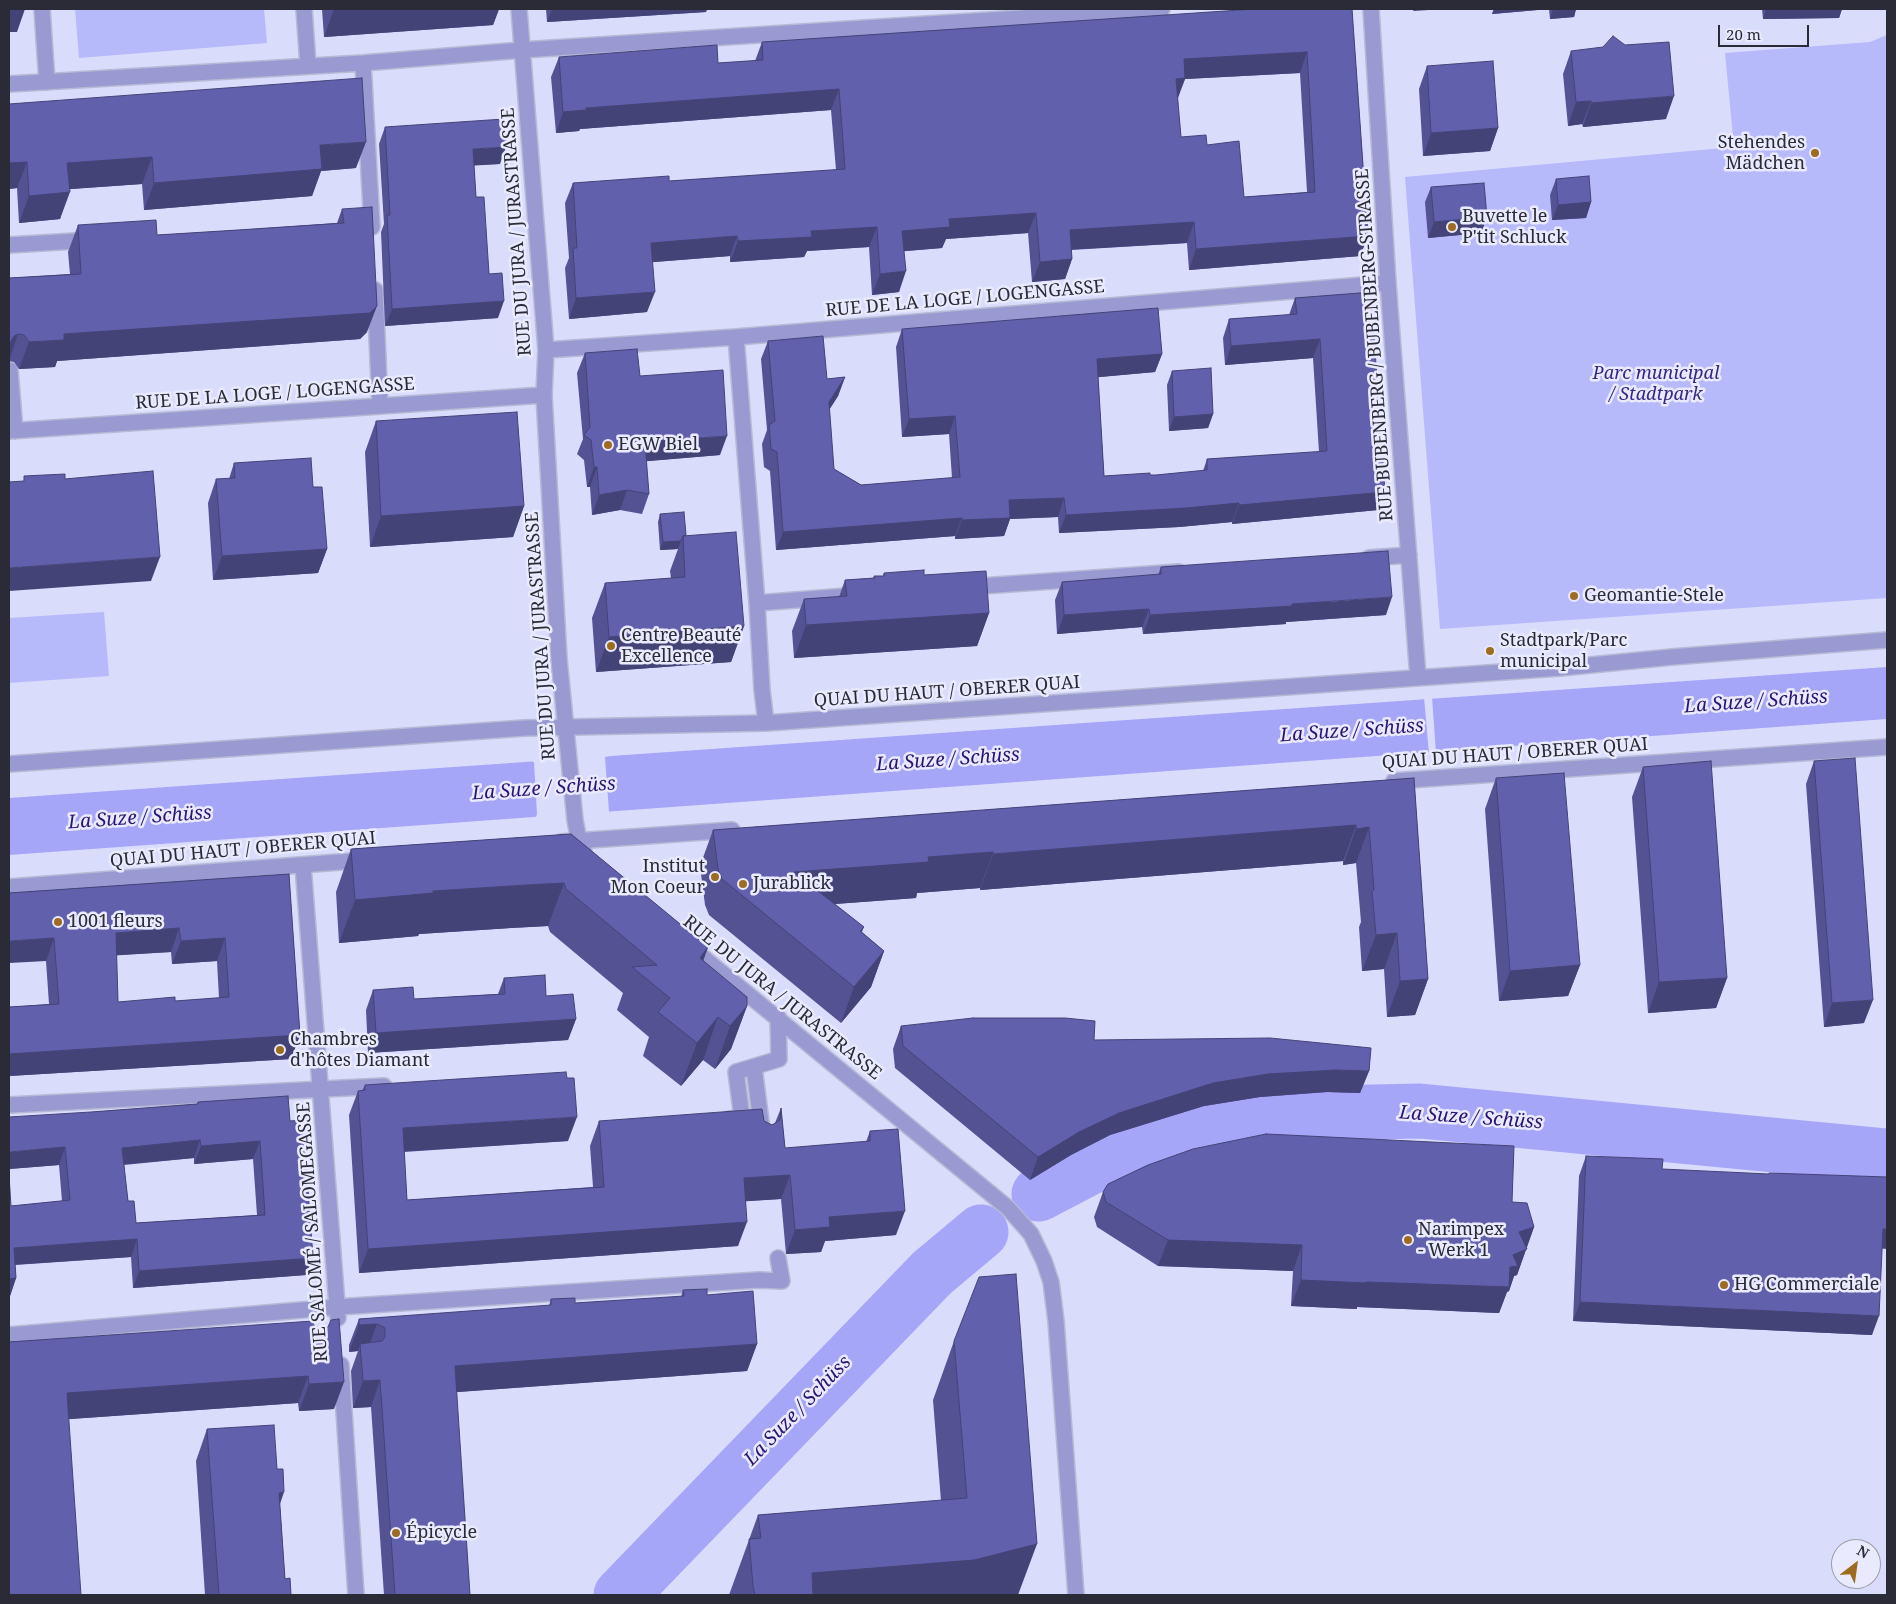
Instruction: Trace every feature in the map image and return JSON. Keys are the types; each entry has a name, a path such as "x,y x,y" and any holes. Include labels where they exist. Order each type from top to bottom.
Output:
{"street":[{"path":"42,9 47,82"},
{"path":"304,9 308,65"},
{"name":"RUE DU JURA / JURASTRASSE","path":"519,9 546,350 544,395 559,658 565,728 579,841 596,862"},
{"path":"9,84 363,62 936,16 1162,9"},
{"name":"RUE BUBENBERG / BUBENBERG-STRASSE","path":"1371,9 1388,283 1418,678"},
{"path":"363,62 373,242"},
{"path":"352,224 372,223"},
{"path":"9,245 107,239"},
{"path":"374,279 380,406"},
{"name":"RUE DE LA LOGE / LOGENGASSE","path":"546,350 736,337 1388,283"},
{"path":"736,337 766,723"},
{"path":"10,370 12,431"},
{"name":"RUE DE LA LOGE / LOGENGASSE","path":"12,431 544,395"},
{"path":"1358,559 1409,555"},
{"path":"954,588 1190,571"},
{"path":"757,603 875,594"},
{"name":"QUAI DU HAUT / OBERER QUAI","path":"9,764 506,730 766,723 1560,668 1887,640"},
{"name":"QUAI DU HAUT / OBERER QUAI","path":"1375,783 1887,747"},
{"path":"545,844 744,829"},
{"name":"QUAI DU HAUT / OBERER QUAI","path":"9,887 303,866 381,858"},
{"name":"RUE SALOMÉ / SALOMEGASSE","path":"303,866 322,1089 339,1335"},
{"name":"RUE DU JURA / JURASTRASSE","path":"678,937 778,1017 1008,1208 1031,1234 1044,1261 1051,1282 1056,1321 1076,1595"},
{"path":"713,1120 742,1118 736,1072 779,1059 778,1017"},
{"path":"754,1066 764,1140"},
{"path":"9,1106 400,1086"},
{"path":"9,1335 310,1315 337,1307 782,1280 778,1258"},
{"name":"RUE SALOMÉ / SALOMEGASSE","path":"356,1595 341,1358 358,1361"}],"green space":[{"path":"75,9 264,9 267,43 79,58"},
{"name":"Parc municipal / Stadtpark","path":"1887,35 1887,598 1440,629 1405,177 1734,147 1725,53 1870,42"},
{"path":"104,612 109,676 9,683 9,618"}],"water":[{"path":"1887,667 1887,719 9,855 9,798"}],"pier":[{"path":"1424,697 1432,697 1436,753 1429,754"},
{"path":"607,754 610,756 605,757 609,812 614,813 536,819 534,762 530,760"}],"building":[{"path":"1255,9 1352,9 1368,236 1196,249 1194,222 1070,230 1072,259 1040,262 1036,213 949,219 950,227 902,231 906,271 880,274 877,227 811,231 812,237 738,241 737,236 651,243 655,292 576,298 573,248 577,248 573,183 669,176 669,181 845,169 839,89 586,108 586,110 563,112 559,57 717,45 718,63 763,60 762,42","holes":["1307,52 1315,192 1244,197 1239,141 1207,145 1206,135 1181,137 1176,79 1185,78 1184,59"]},
{"path":"1613,36 1625,45 1669,42 1674,96 1591,103 1591,101 1576,102 1571,51 1603,47"},
{"path":"1493,61 1498,128 1431,133 1427,66"},
{"path":"362,78 366,142 320,145 322,169 154,183 152,157 67,163 70,192 29,196 27,162 9,163 9,104"},
{"path":"504,119 506,147 473,149 476,197 484,197 489,274 502,273 504,301 392,309 387,215 390,215 385,127"},
{"path":"1589,176 1591,202 1558,205 1556,179"},
{"path":"1484,183 1487,217 1434,222 1431,187"},
{"path":"372,207 377,306 370,313 64,334 64,340 29,342 24,335 18,334 14,336 9,344 9,278 81,274 78,225 156,220 157,235 344,223 342,209"},
{"path":"1360,293 1371,294 1385,492 1239,505 1239,503 1066,515 1064,498 1009,500 1010,518 962,520 962,518 783,532 777,452 771,449 769,425 775,421 768,341 823,336 827,379 845,377 829,402 834,469 861,485 960,477 955,416 909,419 902,329 1158,308 1162,354 1097,359 1104,476 1150,473 1150,475 1156,475 1207,470 1207,459 1327,451 1320,339 1231,346 1229,319 1297,314 1295,298"},
{"path":"637,349 640,376 723,370 727,436 645,442 649,494 627,490 599,495 597,467 594,467 591,440 584,435 590,427 585,353"},
{"path":"1211,368 1213,414 1174,417 1172,371"},
{"path":"517,412 524,506 381,516 376,421"},
{"path":"311,458 313,487 322,487 327,549 222,556 216,479 235,478 234,463"},
{"path":"153,471 160,557 9,568 9,482 24,481 24,476 65,474 65,479"},
{"path":"684,512 686,535 683,536 681,541 663,542 660,514"},
{"path":"736,532 744,626 609,637 605,583 685,577 683,536"},
{"path":"1388,551 1392,597 1292,604 1292,606 1150,615 1149,609 1064,615 1062,582 1161,574 1161,567"},
{"path":"924,570 924,575 986,571 989,613 806,625 804,599 847,596 845,580 875,578 874,576 884,576 884,573"},
{"path":"1855,758 1873,1000 1832,1003 1814,761"},
{"path":"1711,761 1727,978 1659,982 1643,767"},
{"path":"1564,773 1580,965 1510,971 1496,778"},
{"path":"1414,778 1428,979 1400,981 1397,933 1376,935 1369,827 1356,829 1356,825 993,854 993,852 928,857 929,862 794,872 864,927 860,931 884,951 854,987 722,879 718,869 713,830"},
{"path":"571,834 708,947 700,958 747,997 747,1006 730,1026 718,1017 697,1043 658,1012 670,998 632,967 657,965 566,889 564,883 433,891 433,893 355,900 351,849"},
{"path":"289,874 300,1035 9,1054 9,1007 59,1004 54,938 9,941 9,893","holes":["179,928 181,941 225,938 229,997 175,1001 175,997 118,1002 116,933"]},
{"path":"545,975 546,996 573,994 576,1019 376,1033 373,990 413,987 414,999 505,994 504,978"},
{"path":"973,1018 1065,1018 1095,1021 1094,1040 1270,1038 1371,1048 1369,1071 1336,1070 1268,1074 1213,1083 1119,1113 1079,1132 1038,1157 903,1046 901,1026"},
{"path":"566,1072 567,1078 574,1078 577,1117 403,1128 407,1200 604,1187 599,1121 762,1109 764,1121 772,1125 780,1120 781,1108 785,1148 870,1141 870,1131 898,1129 905,1211 829,1217 830,1227 795,1230 790,1175 744,1178 747,1222 368,1249 358,1091 365,1090 365,1085"},
{"path":"288,1096 290,1121 303,1120 313,1258 139,1271 137,1239 14,1248 16,1278 9,1279 9,1175 11,1206 70,1200 65,1147 9,1152 9,1117 198,1104 198,1102","holes":["200,1140 201,1146 260,1141 265,1215 136,1223 134,1201 128,1201 122,1148"]},
{"path":"1266,1134 1514,1146 1512,1202 1527,1203 1534,1227 1519,1232 1527,1249 1513,1255 1518,1266 1510,1267 1509,1287 1301,1280 1302,1245 1168,1240 1106,1202 1103,1192 1108,1184 1148,1165 1193,1149"},
{"name":"HG Commerciale","path":"1586,1156 1663,1159 1662,1169 1887,1177 1887,1229 1883,1229 1879,1316 1580,1302"},
{"path":"1016,1274 1037,1544 974,1560 812,1573 813,1595 755,1595 749,1539 761,1538 758,1515 967,1498 954,1341 979,1277"},
{"path":"707,1289 707,1295 753,1291 757,1344 455,1366 470,1595 395,1595 380,1380 363,1381 360,1344 382,1341 385,1337 385,1328 377,1324 359,1325 359,1319 551,1305 551,1299 575,1298 575,1303 684,1296 683,1290"},
{"path":"339,1319 344,1382 309,1384 308,1376 67,1393 81,1595 9,1595 9,1342 313,1321 314,1326 322,1329 328,1327 331,1320"},
{"path":"274,1425 277,1469 283,1469 284,1492 279,1493 285,1579 290,1578 291,1595 219,1595 207,1429"}],"waterway":[{"name":"La Suze / Schüss","path":"1039,1194 1102,1161 1149,1141 1207,1125 1280,1114 1420,1111 1887,1156"},
{"name":"La Suze / Schüss","path":"621,1595 932,1273 981,1232"}],"place":[{"name":"Stehendes Mädchen","path":"1815,153"},
{"name":"Buvette le P'tit Schluck","path":"1452,227"},
{"name":"EGW Biel","path":"608,445"},
{"name":"Geomantie-Stele","path":"1574,596"},
{"name":"Centre Beauté Excellence","path":"611,646"},
{"name":"Stadtpark/Parc municipal","path":"1490,651"},
{"name":"Institut Mon Coeur","path":"715,877"},
{"name":"Jurablick","path":"743,884"},
{"name":"1001 fleurs","path":"58,922"},
{"name":"Chambres d'hôtes Diamant","path":"280,1050"},
{"name":"Narimpex - Werk 1","path":"1408,1240"},
{"name":"HG Commerciale","path":"1724,1285"},
{"name":"Épicycle","path":"396,1533"}]}
